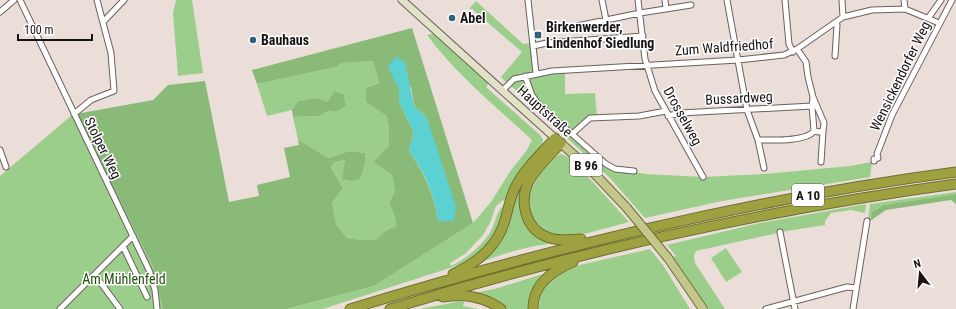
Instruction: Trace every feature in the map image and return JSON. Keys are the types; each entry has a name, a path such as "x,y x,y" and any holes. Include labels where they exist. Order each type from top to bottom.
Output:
{"highway":[{"path":"558,140 528,184 524,203 527,217 537,230 552,239 562,240 606,237"},
{"path":"415,289 455,273 476,260 491,247 501,231 512,194 518,182 558,140"},
{"name":"A 10","path":"350,309 415,289 606,237 780,200 956,172"},
{"name":"A 10","path":"390,309 526,269 602,250 792,210 956,184"},
{"path":"533,309 534,299 538,288 550,273 602,250"},
{"path":"412,302 450,296 468,296 482,299 501,309"}],"main road":[{"name":"Hauptstraße","path":"402,0 592,170 627,208 668,258 702,309"}],"street":[{"path":"0,12 14,0"},
{"name":"Stolper Weg","path":"20,0 152,278 157,309"},
{"path":"74,114 91,100 114,91 112,52 97,0"},
{"path":"104,21 124,0"},
{"path":"528,0 536,73"},
{"path":"602,0 606,20"},
{"name":"Drosselweg","path":"638,0 646,64 655,91 703,177"},
{"path":"665,0 666,9"},
{"path":"727,0 747,110 758,140 764,168"},
{"path":"785,0 789,44 806,62 808,77 824,123 821,162"},
{"path":"842,0 843,18"},
{"path":"904,0 905,9"},
{"path":"929,18 941,0"},
{"name":"Wensickendorfer Weg","path":"874,161 874,159 878,158 877,154 892,115 952,0"},
{"path":"577,26 640,13 691,5"},
{"name":"Zum Waldfriedhof","path":"503,90 512,80 536,73 568,69 769,57 795,51 843,18 872,10 905,9 939,23"},
{"path":"835,56 836,22"},
{"path":"533,46 643,36"},
{"name":"Hauptstraße","path":"526,76 535,101 572,134 609,166 615,169 634,171"},
{"path":"758,140 800,138 811,135 814,131 812,106 814,97"},
{"name":"Bussardweg","path":"572,134 585,120 591,117 639,116 812,106"},
{"path":"814,131 823,131"},
{"path":"0,150 6,168"},
{"path":"853,309 867,221"},
{"path":"780,232 795,309"},
{"path":"60,309 133,236"},
{"path":"122,246 147,297"},
{"path":"95,275 120,309"},
{"path":"766,309 847,287 856,288"}],"green space":[{"path":"176,0 192,0 203,73 178,76 173,13"},
{"path":"476,1 523,44 532,43 535,73 508,84 501,77 522,52 472,9 469,9"},
{"path":"412,28 473,223 374,286 287,309 163,309 153,267 76,114 153,100 168,85 205,81 229,202 259,196 257,185 290,177 284,148 299,145 298,140 329,158 349,151 365,153 365,164 360,179 352,181 342,180 345,160 334,162 331,168 343,188 332,203 336,224 347,238 362,240 378,239 385,231 396,226 394,214 389,203 395,191 392,175 373,162 389,146 389,129 387,116 366,102 366,88 379,83 373,61 342,63 336,67 257,84 252,70","holes":["411,87 414,106 427,118 438,221 437,212 428,184 409,151 414,133 399,101 399,88"]},
{"path":"435,33 489,83 486,87 541,136 543,140 542,145 508,197 496,206 491,221 483,235 466,253 450,263 451,266 468,256 483,242 491,231 500,209 506,204 495,236 478,255 462,264 323,309 288,309 374,286 473,223 491,202 511,170 527,150 532,140 463,77 427,35"},
{"path":"373,61 379,83 366,88 366,101 387,116 389,146 373,162 392,175 395,191 389,203 394,214 396,226 385,231 379,239 362,240 347,238 336,224 332,203 343,188 331,168 334,162 346,160 342,180 351,181 359,179 365,164 365,153 349,151 329,158 298,140 293,117 319,116 328,111 336,112 346,106 344,94 334,91 328,103 315,98 298,101 292,110 267,116 257,84 336,67 342,63"},
{"path":"565,70 565,94 595,93 597,116 572,133 538,103 526,77"},
{"path":"525,77 531,96 606,165 646,174 703,177 764,174 850,166 872,162 870,177 722,201 645,218 609,177 509,84"},
{"path":"334,91 344,94 346,106 336,112 328,111 319,116 293,117 292,110 298,101 315,98 328,102"},
{"name":"Am Mühlenfeld","path":"76,114 153,267 164,309 160,309 159,297 154,297 155,309 0,309 0,176 72,115"},
{"path":"561,154 572,159 629,222 584,234 567,236 553,235 540,227 533,218 530,210 529,203 532,188 553,160"},
{"path":"524,179 520,206 548,241 548,244 513,251 479,263"},
{"path":"956,192 956,194 884,205 872,212 870,221 868,221 870,204"},
{"path":"956,194 956,204 951,200 886,210 870,221 872,212 884,205"},
{"path":"866,204 865,213 851,210 831,213 825,221 825,225 787,231 696,251 694,256 695,263 725,309 709,309 673,257 676,256 667,245 760,223"},
{"path":"726,248 742,272 726,282 711,258"},
{"path":"650,249 663,265 690,309 539,309 542,295 548,283 559,275 572,269 571,267"},
{"path":"546,273 540,278 529,309 506,309 501,305 475,293 498,288"},
{"path":"464,302 463,306 478,309 419,309"}],"water":[{"path":"397,56 405,63 414,106 427,118 456,207 454,221 438,221 432,193 420,167 409,151 414,133 399,101 399,88 388,66"}],"place":[{"name":"Abel","path":"452,18"},
{"name":"Birkenwerder, Lindenhof Siedlung","path":"538,35"},
{"name":"Bauhaus","path":"253,40"}]}
